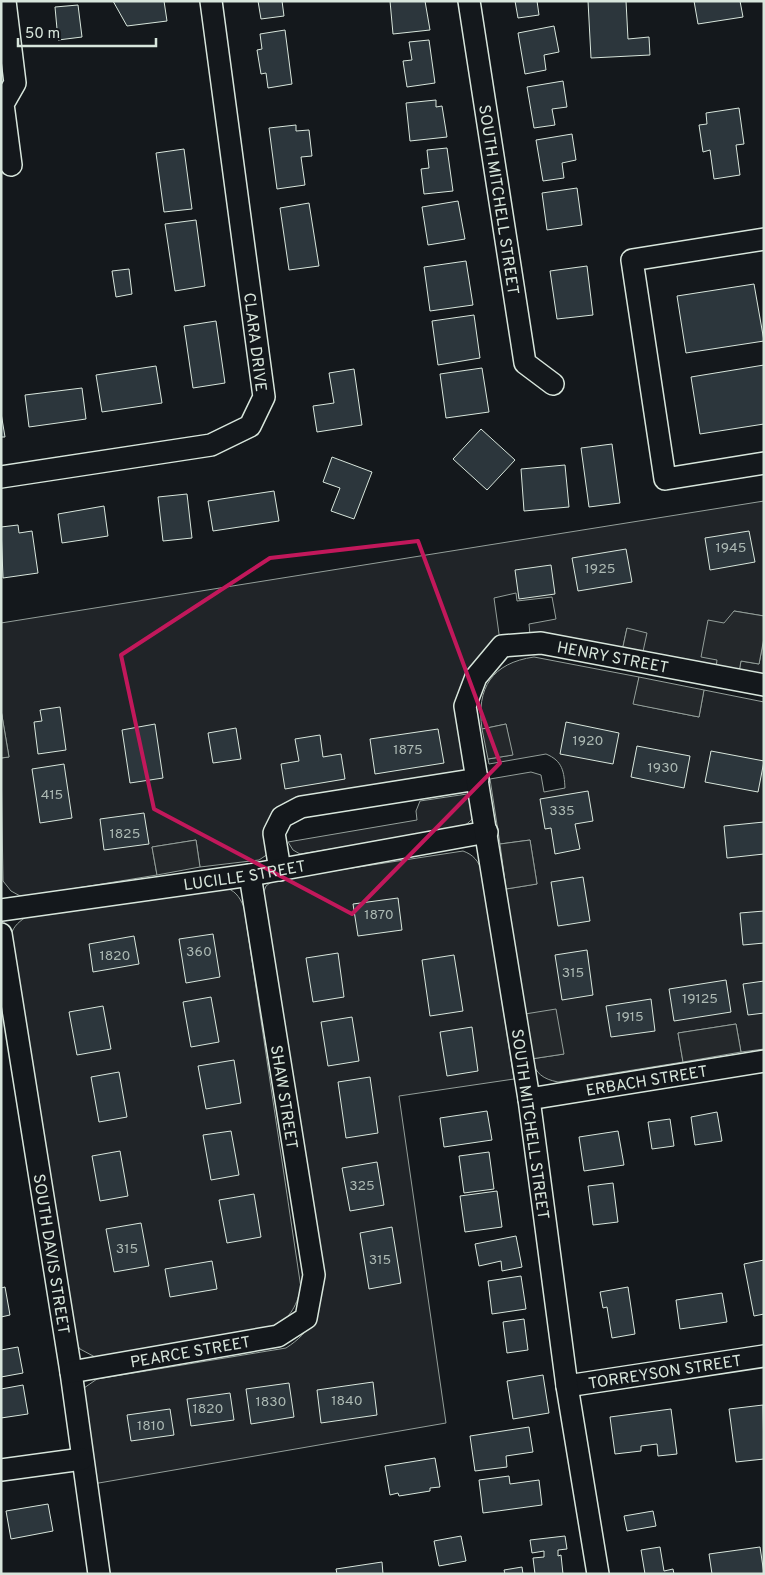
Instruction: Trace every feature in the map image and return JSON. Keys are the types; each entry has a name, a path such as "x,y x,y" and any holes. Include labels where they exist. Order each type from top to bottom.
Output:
{"street":[{"path":"5,1 15,83 3,104 11,166"},
{"name":"CLARA DRIVE","path":"1,477 211,445 250,426 264,397 211,1"},
{"name":"SOUTH MITCHELL STREET","path":"470,1 526,363 553,384"},
{"path":"764,239 632,260 665,479 764,463"},
{"name":"HENRY STREET","path":"476,677 502,646 541,643 764,685"},
{"name":"SOUTH MITCHELL STREET","path":"476,677 465,706 529,1099 567,1386 598,1574"},
{"path":"280,870 274,834 282,817 301,807 478,779"},
{"name":"LUCILLE STREET","path":"1,910 250,875 487,832"},
{"name":"SHAW STREET","path":"250,875 314,1275 306,1318"},
{"name":"SOUTH DAVIS STREET","path":"1,934 71,1372 99,1574"},
{"name":"ERBACH STREET","path":"529,1099 764,1061"},
{"name":"PEARCE STREET","path":"71,1372 278,1336 306,1318"},
{"name":"TORREYSON STREET","path":"567,1386 764,1356"},
{"path":"1,1470 82,1459"}],"highlighted area":[{"path":"418,541 500,763 352,914 154,809 121,655 270,558"}],"shaded area":[{"path":"764,501 764,616 734,611 716,668 642,656 627,628 622,651 530,635 529,624 556,619 552,597 517,601 516,593 494,598 500,641 471,670 463,683 459,696 460,725 466,765 463,772 452,777 287,802 279,807 270,817 267,830 268,854 259,860 200,867 196,840 152,847 157,875 22,897 11,891 3,881 1,758 9,757 1,710 1,623"},
{"path":"734,611 764,616 764,638 759,664 741,661 739,672 716,668 717,660 701,657 708,620 724,623"},
{"path":"627,628 647,633 642,656 622,651"},
{"path":"764,638 764,678 739,672 741,661 759,664"},
{"path":"534,657 639,677 634,704 699,717 704,690 764,702 764,1049 741,1052 736,1024 678,1033 683,1062 558,1082 544,1077 535,1068 531,1059 564,1054 525,1014 506,889 537,884 530,840 500,844 490,779 531,772 541,775 544,792 565,788 564,777 562,768 556,760 546,754 489,764 488,759 512,755 506,724 482,729 481,714 482,701 490,680 507,665"},
{"path":"639,677 704,690 699,717 633,704"},
{"path":"1,710 9,757 1,758"},
{"path":"506,724 513,755 488,759 482,729"},
{"path":"467,794 474,798 475,812 472,819 461,828 300,854 293,850 288,842 417,820 416,811 420,801"},
{"path":"196,840 200,867 157,875 152,847"},
{"path":"530,840 537,884 506,889 500,844"},
{"path":"463,851 475,859 482,871 514,1079 399,1096 446,1423 93,1484 84,1388 97,1379 286,1348 295,1342 308,1328 320,1302 322,1281 263,894 266,886 274,880"},
{"path":"223,887 236,894 244,907 301,1288 291,1312 283,1322 271,1330 95,1357 80,1349 72,1338 10,939 11,935 15,926 26,917"},
{"path":"556,1009 564,1054 531,1059 525,1014"},
{"path":"736,1024 741,1052 683,1062 678,1033"}],"building":[{"path":"113,1 164,1 167,21 127,26"},
{"path":"258,1 282,1 284,16 261,19"},
{"path":"390,1 425,1 430,30 393,34"},
{"path":"515,1 537,1 539,15 518,18"},
{"path":"588,1 626,1 628,39 649,37 650,55 591,58"},
{"path":"694,1 740,1 743,17 698,24"},
{"path":"78,5 82,37 58,40 55,7"},
{"path":"554,26 559,52 544,55 546,70 525,74 518,33"},
{"path":"285,30 292,84 268,88 266,73 261,74 257,50 262,49 260,34"},
{"path":"429,40 435,83 407,87 403,61 412,60 409,42"},
{"path":"563,81 567,107 552,109 555,125 534,128 527,87"},
{"path":"436,100 436,107 442,106 447,137 410,141 406,103"},
{"path":"739,108 744,144 736,145 740,175 714,179 710,150 703,152 699,125 707,124 706,113"},
{"path":"296,125 296,131 309,130 312,156 301,157 305,185 277,189 269,128"},
{"path":"572,134 576,160 562,163 564,178 543,181 536,140"},
{"path":"447,148 453,191 424,194 421,169 429,168 427,150"},
{"path":"184,149 192,209 164,212 156,153"},
{"path":"577,188 582,225 547,230 542,193"},
{"path":"458,201 465,239 428,245 422,207"},
{"path":"309,203 319,266 289,270 280,208"},
{"path":"196,220 205,286 175,291 165,224"},
{"path":"466,261 473,305 430,311 424,267"},
{"path":"587,266 593,315 557,319 550,271"},
{"path":"129,269 132,294 116,297 112,271"},
{"path":"754,284 764,341 686,353 677,296"},
{"path":"474,315 480,358 438,365 432,321"},
{"path":"216,321 225,383 193,388 184,326"},
{"path":"764,365 764,424 700,434 691,377"},
{"path":"156,366 162,403 102,412 96,375"},
{"path":"482,368 489,412 446,418 440,374"},
{"path":"354,369 362,425 317,432 313,406 334,403 329,373"},
{"path":"82,388 86,419 29,427 25,395"},
{"path":"1,413 5,437 1,437"},
{"path":"481,429 515,460 487,490 453,459"},
{"path":"612,444 620,503 589,507 581,448"},
{"path":"332,457 372,472 354,519 331,511 340,488 323,482"},
{"path":"565,465 569,507 524,511 521,469"},
{"path":"274,491 279,521 213,531 208,501"},
{"path":"187,494 192,538 163,541 158,497"},
{"path":"104,506 108,536 62,543 58,514"},
{"path":"18,525 19,533 32,531 38,573 3,578 1,527"},
{"path":"749,531 755,562 710,570 705,538"},
{"path":"626,549 632,582 578,591 572,558"},
{"path":"551,565 555,594 519,599 515,570"},
{"path":"60,707 66,750 38,754 34,722 42,721 40,710"},
{"path":"566,722 619,733 613,764 560,754"},
{"path":"155,724 163,778 130,783 122,730"},
{"path":"236,728 241,759 213,763 208,733"},
{"path":"438,729 444,763 375,774 370,739"},
{"path":"320,735 323,757 341,754 345,779 285,789 281,764 299,761 295,739"},
{"path":"637,746 690,756 684,788 631,777"},
{"path":"711,751 764,761 758,792 705,782"},
{"path":"64,764 72,818 40,823 32,769"},
{"path":"588,791 593,821 575,824 580,849 555,854 551,828 545,829 540,799"},
{"path":"144,813 149,844 104,850 100,819"},
{"path":"764,822 764,854 727,858 724,826"},
{"path":"583,877 590,921 558,926 551,882"},
{"path":"398,898 402,930 358,936 353,904"},
{"path":"764,911 764,943 743,945 740,913"},
{"path":"213,934 220,977 186,983 179,939"},
{"path":"134,936 139,964 93,972 89,944"},
{"path":"587,950 593,995 562,1000 555,955"},
{"path":"338,953 344,997 313,1002 306,958"},
{"path":"454,955 463,1011 430,1016 422,960"},
{"path":"726,980 731,1012 674,1021 669,989"},
{"path":"764,981 764,1013 748,1015 743,984"},
{"path":"211,997 219,1042 191,1047 183,1002"},
{"path":"651,999 655,1031 611,1037 606,1006"},
{"path":"103,1006 111,1049 77,1055 69,1012"},
{"path":"352,1017 359,1061 328,1066 321,1022"},
{"path":"472,1027 478,1071 447,1076 440,1032"},
{"path":"234,1060 241,1103 206,1109 198,1066"},
{"path":"119,1072 127,1117 99,1122 91,1077"},
{"path":"370,1077 378,1133 346,1138 338,1082"},
{"path":"487,1111 492,1140 444,1147 440,1118"},
{"path":"717,1112 722,1141 695,1145 691,1117"},
{"path":"670,1119 674,1146 652,1149 648,1122"},
{"path":"231,1131 239,1175 211,1180 203,1135"},
{"path":"618,1131 624,1165 584,1171 579,1137"},
{"path":"120,1151 128,1196 100,1201 92,1156"},
{"path":"489,1152 494,1189 464,1193 459,1156"},
{"path":"377,1162 384,1205 350,1211 342,1168"},
{"path":"613,1183 618,1222 593,1225 588,1186"},
{"path":"497,1191 502,1227 465,1232 460,1196"},
{"path":"254,1194 261,1237 227,1243 219,1200"},
{"path":"141,1223 149,1266 114,1272 106,1229"},
{"path":"392,1227 401,1283 369,1289 360,1233"},
{"path":"516,1236 522,1267 502,1271 501,1261 479,1266 475,1244"},
{"path":"764,1260 764,1314 754,1316 744,1264"},
{"path":"212,1261 217,1289 170,1297 165,1269"},
{"path":"521,1276 526,1309 492,1314 488,1281"},
{"path":"5,1287 10,1315 1,1317 1,1288"},
{"path":"628,1287 635,1334 612,1338 607,1307 603,1308 600,1292"},
{"path":"722,1293 727,1322 680,1329 676,1300"},
{"path":"524,1319 528,1350 507,1353 503,1322"},
{"path":"18,1347 23,1373 1,1377 1,1350"},
{"path":"543,1375 549,1413 513,1419 507,1381"},
{"path":"373,1382 377,1415 321,1423 317,1390"},
{"path":"289,1383 294,1417 251,1424 246,1389"},
{"path":"23,1385 28,1414 1,1418 1,1389"},
{"path":"230,1393 234,1420 191,1426 187,1399"},
{"path":"763,1405 764,1459 736,1462 729,1409"},
{"path":"170,1409 174,1435 131,1441 127,1415"},
{"path":"671,1409 677,1454 658,1456 657,1444 641,1446 641,1451 615,1454 610,1417"},
{"path":"529,1427 533,1452 506,1456 507,1467 475,1471 470,1436"},
{"path":"435,1458 440,1487 430,1488 430,1491 399,1496 398,1493 390,1495 385,1466"},
{"path":"509,1476 510,1484 539,1480 542,1505 483,1513 479,1480"},
{"path":"48,1504 53,1531 11,1539 6,1511"},
{"path":"653,1511 656,1526 627,1531 624,1516"},
{"path":"461,1536 466,1561 439,1566 434,1541"},
{"path":"565,1536 567,1549 558,1550 558,1556 561,1555 563,1574 535,1574 533,1558 544,1557 544,1551 532,1553 530,1540"},
{"path":"660,1547 664,1571 673,1569 674,1574 645,1574 641,1550"},
{"path":"760,1547 764,1574 712,1574 709,1554"},
{"path":"382,1562 383,1574 337,1574 336,1569"},
{"path":"522,1567 523,1574 505,1574 504,1570"}]}
